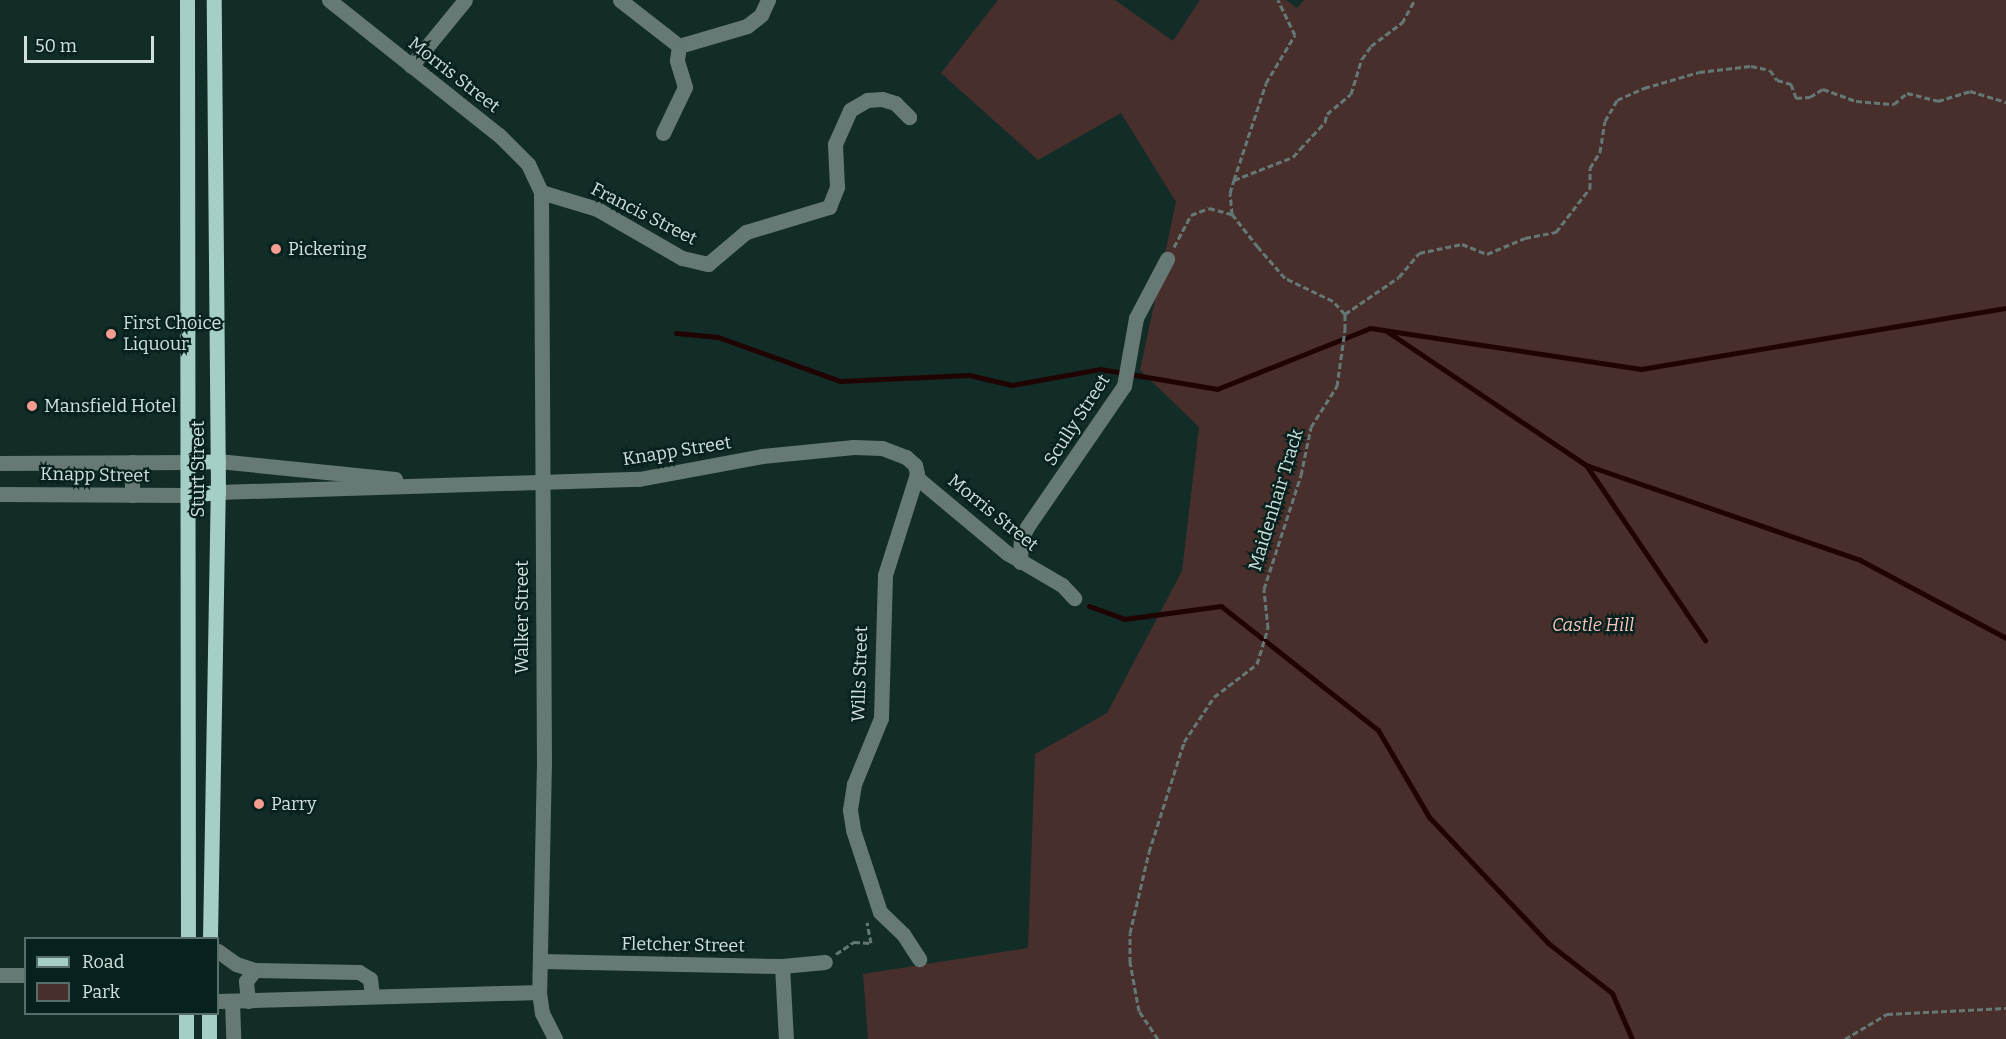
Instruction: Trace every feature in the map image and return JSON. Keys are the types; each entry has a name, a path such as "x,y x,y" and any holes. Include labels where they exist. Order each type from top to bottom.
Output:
{"main road":[{"name":"Sturt Street","path":"187,0 188,937"},
{"name":"Sturt Street","path":"210,937 215,837 218,492 214,0"},
{"path":"188,462 218,461"},
{"path":"189,495 218,492"},
{"path":"189,836 215,837"},
{"path":"186,1015 186,1039"},
{"path":"209,1015 209,1039"}],"street":[{"name":"Morris Street","path":"328,0 519,154 534,173 541,192"},
{"path":"411,66 465,0"},
{"path":"620,0 679,46"},
{"path":"679,46 747,26 761,15 768,0"},
{"path":"663,133 685,87 677,60 679,46"},
{"name":"Francis Street","path":"541,192 597,209 682,258 708,264 746,232 829,207 837,187 835,144 850,110 867,100 882,99 895,104 909,117"},
{"name":"Walker Street","path":"541,192 543,482 539,992 542,1013 555,1039"},
{"name":"Scully Street","path":"1020,562 1020,545 1027,526 1126,381 1136,318 1167,259"},
{"name":"Knapp Street","path":"218,492 639,479 762,456 854,447 897,453 913,463 916,477"},
{"name":"Knapp Street","path":"218,461 276,465 427,485"},
{"path":"132,462 132,495"},
{"name":"Knapp Street","path":"0,463 188,462"},
{"path":"276,465 278,490"},
{"name":"Morris Street","path":"916,477 1020,562 1062,585 1074,598"},
{"name":"Wills Street","path":"916,477 885,575 882,706 875,738 854,784 851,820 880,912 903,934 920,959"},
{"name":"Knapp Street","path":"0,494 189,495"},
{"path":"987,536 1012,538 1027,526"},
{"path":"219,952 236,964 255,970 358,972 370,979 372,995"},
{"name":"Fletcher Street","path":"540,961 782,966 825,962"},
{"path":"782,966 786,1039"},
{"path":"233,1039 232,1001 255,970"},
{"path":"0,975 24,975"},
{"path":"232,1001 357,999 372,995 539,992"}],"path":[{"path":"1232,214 1234,180 1266,83 1295,35 1278,0"},
{"path":"1234,180 1293,157 1325,122 1327,114 1351,94 1362,59 1371,46 1402,23 1414,0"},
{"path":"1167,259 1191,215 1209,208 1232,214 1286,278 1333,301 1345,314 1399,277 1419,253 1462,244 1487,254 1525,238 1556,232 1590,188 1590,168 1600,152 1605,122 1617,100 1644,88 1699,72 1751,66 1770,70 1777,80 1791,84 1796,98 1810,97 1823,89 1856,100 1894,104 1907,93 1938,101 1970,91 2006,102"},
{"name":"Maidenhair Track","path":"1158,1039 1139,1011 1130,962 1130,933 1149,852 1184,742 1214,697 1257,664 1268,628 1263,589 1301,475 1311,427 1337,386 1345,314"},
{"path":"854,942 871,943"},
{"path":"1845,1039 1887,1014 2006,1008"}],"green space":[{"name":"Castle Hill","path":"998,0 1115,0 1173,41 1200,0 1286,0 1297,8 1304,0 2006,0 2006,1039 868,1039 863,974 1028,948 1035,754 1107,713 1182,571 1199,427 1140,370 1176,202 1121,113 1038,160 941,73"}],"waterway":[{"path":"676,333 718,337 840,381 969,375 1012,385 1100,369 1217,389 1370,328 1641,369 2006,308"},
{"path":"1388,332 1586,465 1860,560 2006,638"},
{"path":"1586,465 1705,640"},
{"path":"1089,606 1124,619 1221,606 1378,730 1429,817 1548,943 1612,993 1632,1039"}],"place":[{"name":"Pickering","path":"276,249"},
{"name":"First Choice Liquour","path":"111,334"},
{"name":"Mansfield Hotel","path":"32,406"},
{"name":"Parry","path":"259,804"}]}
